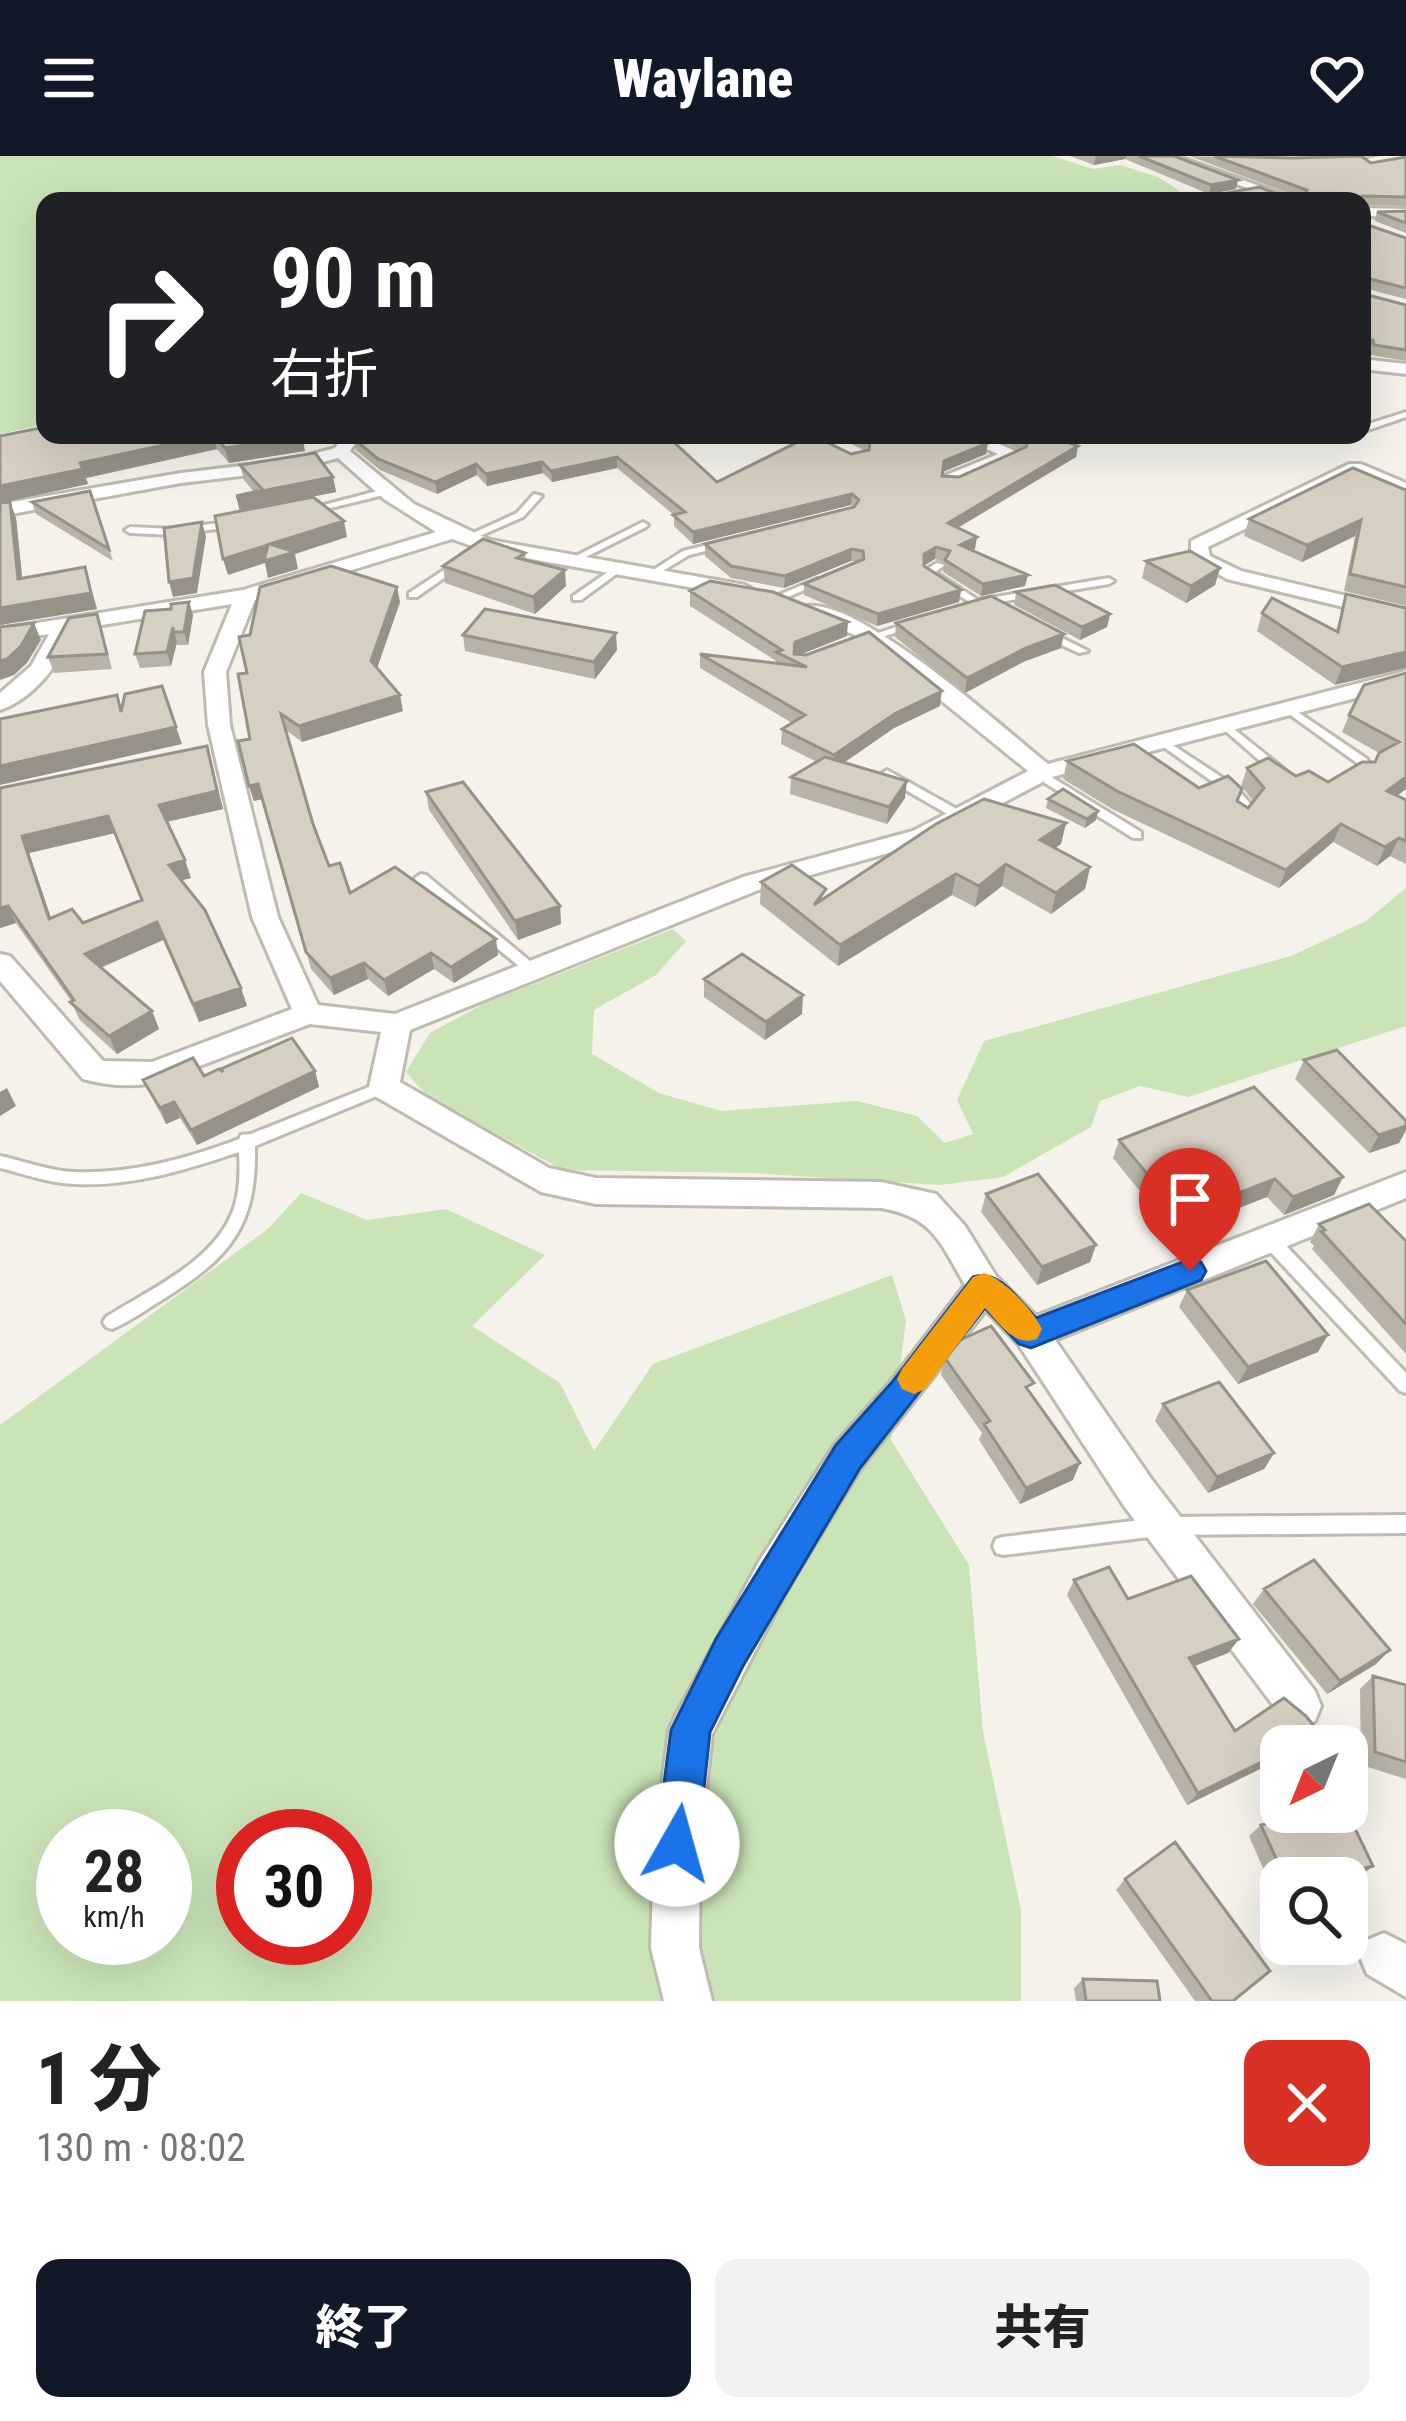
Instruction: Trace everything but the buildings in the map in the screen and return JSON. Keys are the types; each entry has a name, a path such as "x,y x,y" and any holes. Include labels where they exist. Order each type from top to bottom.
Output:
{"street":[{"path":"1165,156 1268,192"},
{"path":"1371,212 1406,213"},
{"path":"1371,228 1381,232"},
{"path":"1371,365 1406,369"},
{"path":"0,510 181,478 292,465 342,444"},
{"path":"354,444 385,493 467,539 779,598 874,638 1044,772"},
{"path":"950,479 1013,454 987,444"},
{"path":"1406,490 1355,468 1198,545 1201,559 1234,575 1406,616"},
{"path":"0,635 246,596 467,539"},
{"path":"246,596 215,672 214,748 266,917 308,1014"},
{"path":"0,703 29,681 60,636 61,626"},
{"path":"0,963 94,1071 128,1076 155,1072 308,1014 397,1024 752,883 904,842 1044,772 1406,678"},
{"path":"397,1024 384,1087 541,1179 596,1191 858,1195 926,1203 953,1235 984,1286 1031,1334 1138,1493 1300,1706"},
{"path":"1031,1334 1406,1185"},
{"path":"688,2001 675,1948 677,1844 691,1730 752,1613 848,1456 904,1392 984,1286"}],"lane":[{"path":"1244,192 1260,189"},
{"path":"1371,426 1406,414"},
{"path":"285,516 385,493"},
{"path":"413,595 467,539 520,515 537,496"},
{"path":"130,530 173,532 242,523"},
{"path":"575,559 643,525"},
{"path":"655,572 686,553 727,543"},
{"path":"940,566 928,572 976,603"},
{"path":"577,598 621,567"},
{"path":"779,598 837,574"},
{"path":"960,608 1078,579 1109,580"},
{"path":"992,602 1006,611"},
{"path":"851,642 917,623"},
{"path":"1034,628 1083,651"},
{"path":"1286,707 1363,762 1361,774"},
{"path":"1224,724 1294,784"},
{"path":"1162,741 1232,789 1247,807 1241,818"},
{"path":"1044,772 1049,780 1138,835"},
{"path":"887,774 960,816"},
{"path":"421,878 531,969"},
{"path":"0,1162 72,1178 132,1175 247,1139 384,1087"},
{"path":"112,1322 224,1248 246,1202 247,1139"},
{"path":"1270,1240 1406,1385"},
{"path":"1004,1546 1166,1526 1406,1524"}],"green space":[{"path":"0,156 1053,156 1093,169 1120,165 1158,177 1180,191 36,192 36,426 0,434"},
{"path":"1406,888 1406,1026 1188,1097 1140,1086 1100,1101 1091,1127 1003,1177 941,1185 751,1173 563,1170 428,1097 406,1072 430,1033 485,1003 673,929 686,941 656,975 594,1010 592,1054 659,1093 721,1111 857,1101 917,1116 945,1143 973,1134 957,1100 984,1041 1291,956 1366,921"},
{"path":"301,1193 367,1220 446,1209 545,1255 472,1326 560,1383 594,1451 653,1364 892,1275 906,1320 891,1440 969,1565 983,1732 1021,1910 1021,2001 0,2001 0,1425 268,1229"}],"slow traffic":[{"path":"914,1379 984,1286 1026,1329"}],"route":[{"path":"677,1844 691,1730 729,1652 848,1456 904,1392 984,1286 1031,1334 1190,1271"}]}
